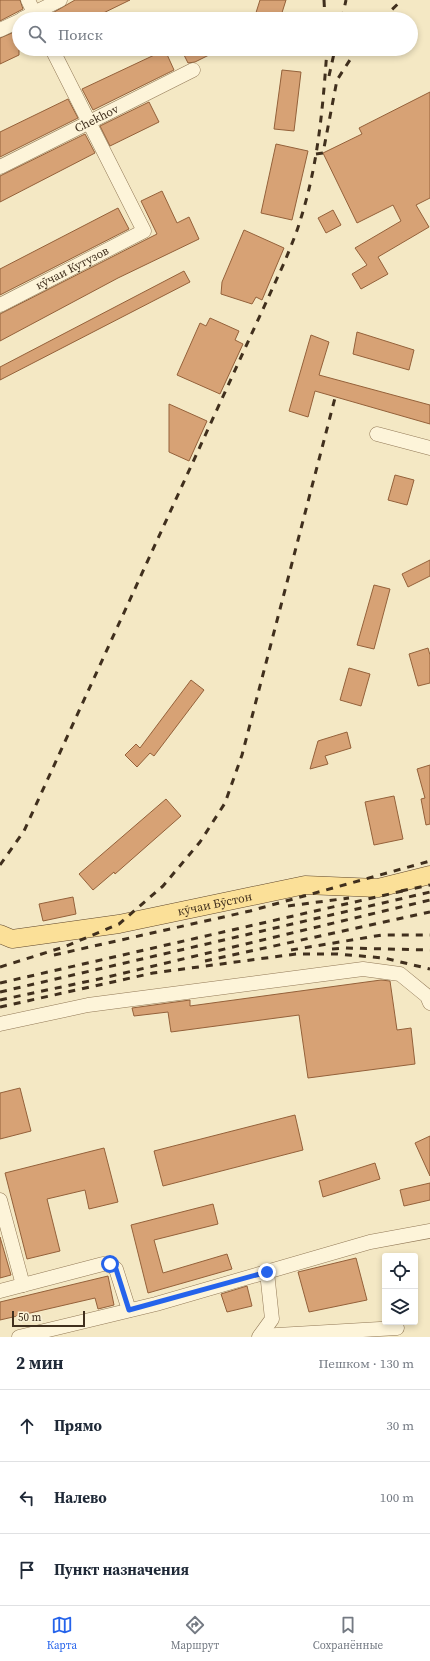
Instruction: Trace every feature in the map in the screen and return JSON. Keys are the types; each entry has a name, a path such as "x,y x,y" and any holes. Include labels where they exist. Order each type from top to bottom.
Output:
{"main road":[{"name":"кӯчаи Бӯстон","path":"0,934 12,939 119,924 305,885 378,888 430,875"}],"street":[{"path":"28,0 30,12"},
{"path":"40,12 60,0"},
{"path":"0,30 12,24"},
{"path":"56,56 89,122"},
{"name":"Chekhov","path":"0,167 193,70"},
{"name":"кӯчаи Кутузов","path":"0,305 144,231 89,122"},
{"path":"377,434 430,448"},
{"path":"0,1024 88,1005 362,969 400,974 427,996 430,1003"},
{"path":"0,1200 23,1285"},
{"path":"19,1337 129,1310 370,1242 430,1232"},
{"path":"0,1292 104,1264 110,1264 116,1269 129,1310"},
{"path":"260,1336 272,1319 267,1272"},
{"path":"260,1336 397,1328"}],"building":[{"path":"0,0 20,0 23,9 17,12 12,12 12,15 0,21"},
{"path":"75,0 130,0 105,12 54,12"},
{"path":"260,0 286,0 282,12 256,12"},
{"path":"12,33 12,56 17,56 0,64 0,38"},
{"path":"152,56 168,56 174,70 93,110 82,89"},
{"path":"184,56 207,56 195,62 188,63"},
{"path":"282,70 301,72 294,131 274,129"},
{"path":"430,92 430,198 416,205 429,227 378,257 388,274 361,289 352,274 367,265 355,248 401,221 393,205 357,223 323,153 362,134 359,128"},
{"path":"68,99 78,118 0,157 0,132"},
{"path":"149,102 159,122 110,146 100,126"},
{"path":"85,134 95,153 0,202 0,176"},
{"path":"276,144 308,151 292,220 261,213"},
{"path":"162,191 177,223 189,217 199,239 118,278 0,341 0,314 157,234 141,201"},
{"path":"118,208 129,229 0,295 0,269"},
{"path":"333,210 341,225 326,233 318,218"},
{"path":"244,230 284,248 262,300 256,297 252,304 221,294 222,282"},
{"path":"184,271 190,282 0,380 0,367"},
{"path":"210,318 239,331 235,340 243,344 220,394 177,375 200,323 206,326"},
{"path":"357,332 414,350 409,370 353,354"},
{"path":"311,335 329,342 319,375 430,405 430,424 315,391 308,417 289,411"},
{"path":"169,404 207,421 189,461 169,452"},
{"path":"395,475 414,480 407,505 388,500"},
{"path":"430,560 430,576 408,587 402,574"},
{"path":"374,585 390,589 374,649 357,645"},
{"path":"428,648 430,655 430,683 418,686 409,654"},
{"path":"349,668 370,674 361,706 340,700"},
{"path":"191,680 204,690 154,756 150,753 137,767 125,755 136,744 140,748"},
{"path":"347,732 351,748 325,756 328,764 310,769 318,741"},
{"path":"430,765 430,824 426,825 421,799 425,798 417,769"},
{"path":"394,796 403,839 374,845 365,802"},
{"path":"166,799 181,816 115,874 114,872 93,890 79,874"},
{"path":"73,897 76,914 43,921 39,904"},
{"path":"381,980 390,981 397,1030 411,1028 415,1064 308,1078 299,1015 171,1032 168,1012 134,1016 132,1008 190,1000 190,1006"},
{"path":"20,1088 31,1131 0,1139 0,1093"},
{"path":"295,1115 303,1150 163,1186 154,1151"},
{"path":"430,1136 430,1176 415,1143"},
{"path":"104,1148 118,1202 89,1209 85,1190 47,1199 60,1251 27,1259 5,1173"},
{"path":"375,1163 380,1179 323,1197 319,1181"},
{"path":"430,1183 430,1200 404,1206 400,1190"},
{"path":"213,1204 218,1224 154,1240 163,1273 227,1254 232,1269 148,1293 131,1225"},
{"path":"0,1237 11,1275 0,1278"},
{"path":"356,1258 367,1300 309,1312 298,1272"},
{"path":"108,1276 114,1305 98,1309 95,1298 0,1320 0,1302"},
{"path":"247,1286 252,1306 227,1312 221,1294"}],"railway":[{"path":"324,0 325,12"},
{"path":"343,12 346,0"},
{"path":"389,12 402,0"},
{"path":"0,865 24,831 285,261 298,226 311,179 319,136 327,56"},
{"path":"329,76 333,56"},
{"path":"316,154 323,153 337,80 352,56"},
{"path":"0,967 64,947 119,924 163,886 200,842 225,803 242,755 335,398"},
{"path":"54,955 250,911 430,861"},
{"path":"401,891 430,885"},
{"path":"0,983 407,890"},
{"path":"0,992 430,892"},
{"path":"288,906 349,898"},
{"path":"0,1000 99,979 430,900"},
{"path":"205,961 430,912"},
{"path":"291,950 382,935 430,935"},
{"path":"332,949 430,950"},
{"path":"0,1007 153,973 296,954 337,954 384,958 430,969"}],"route":[{"path":"110,1264 116,1269 129,1310 156,1304 267,1272"}]}
